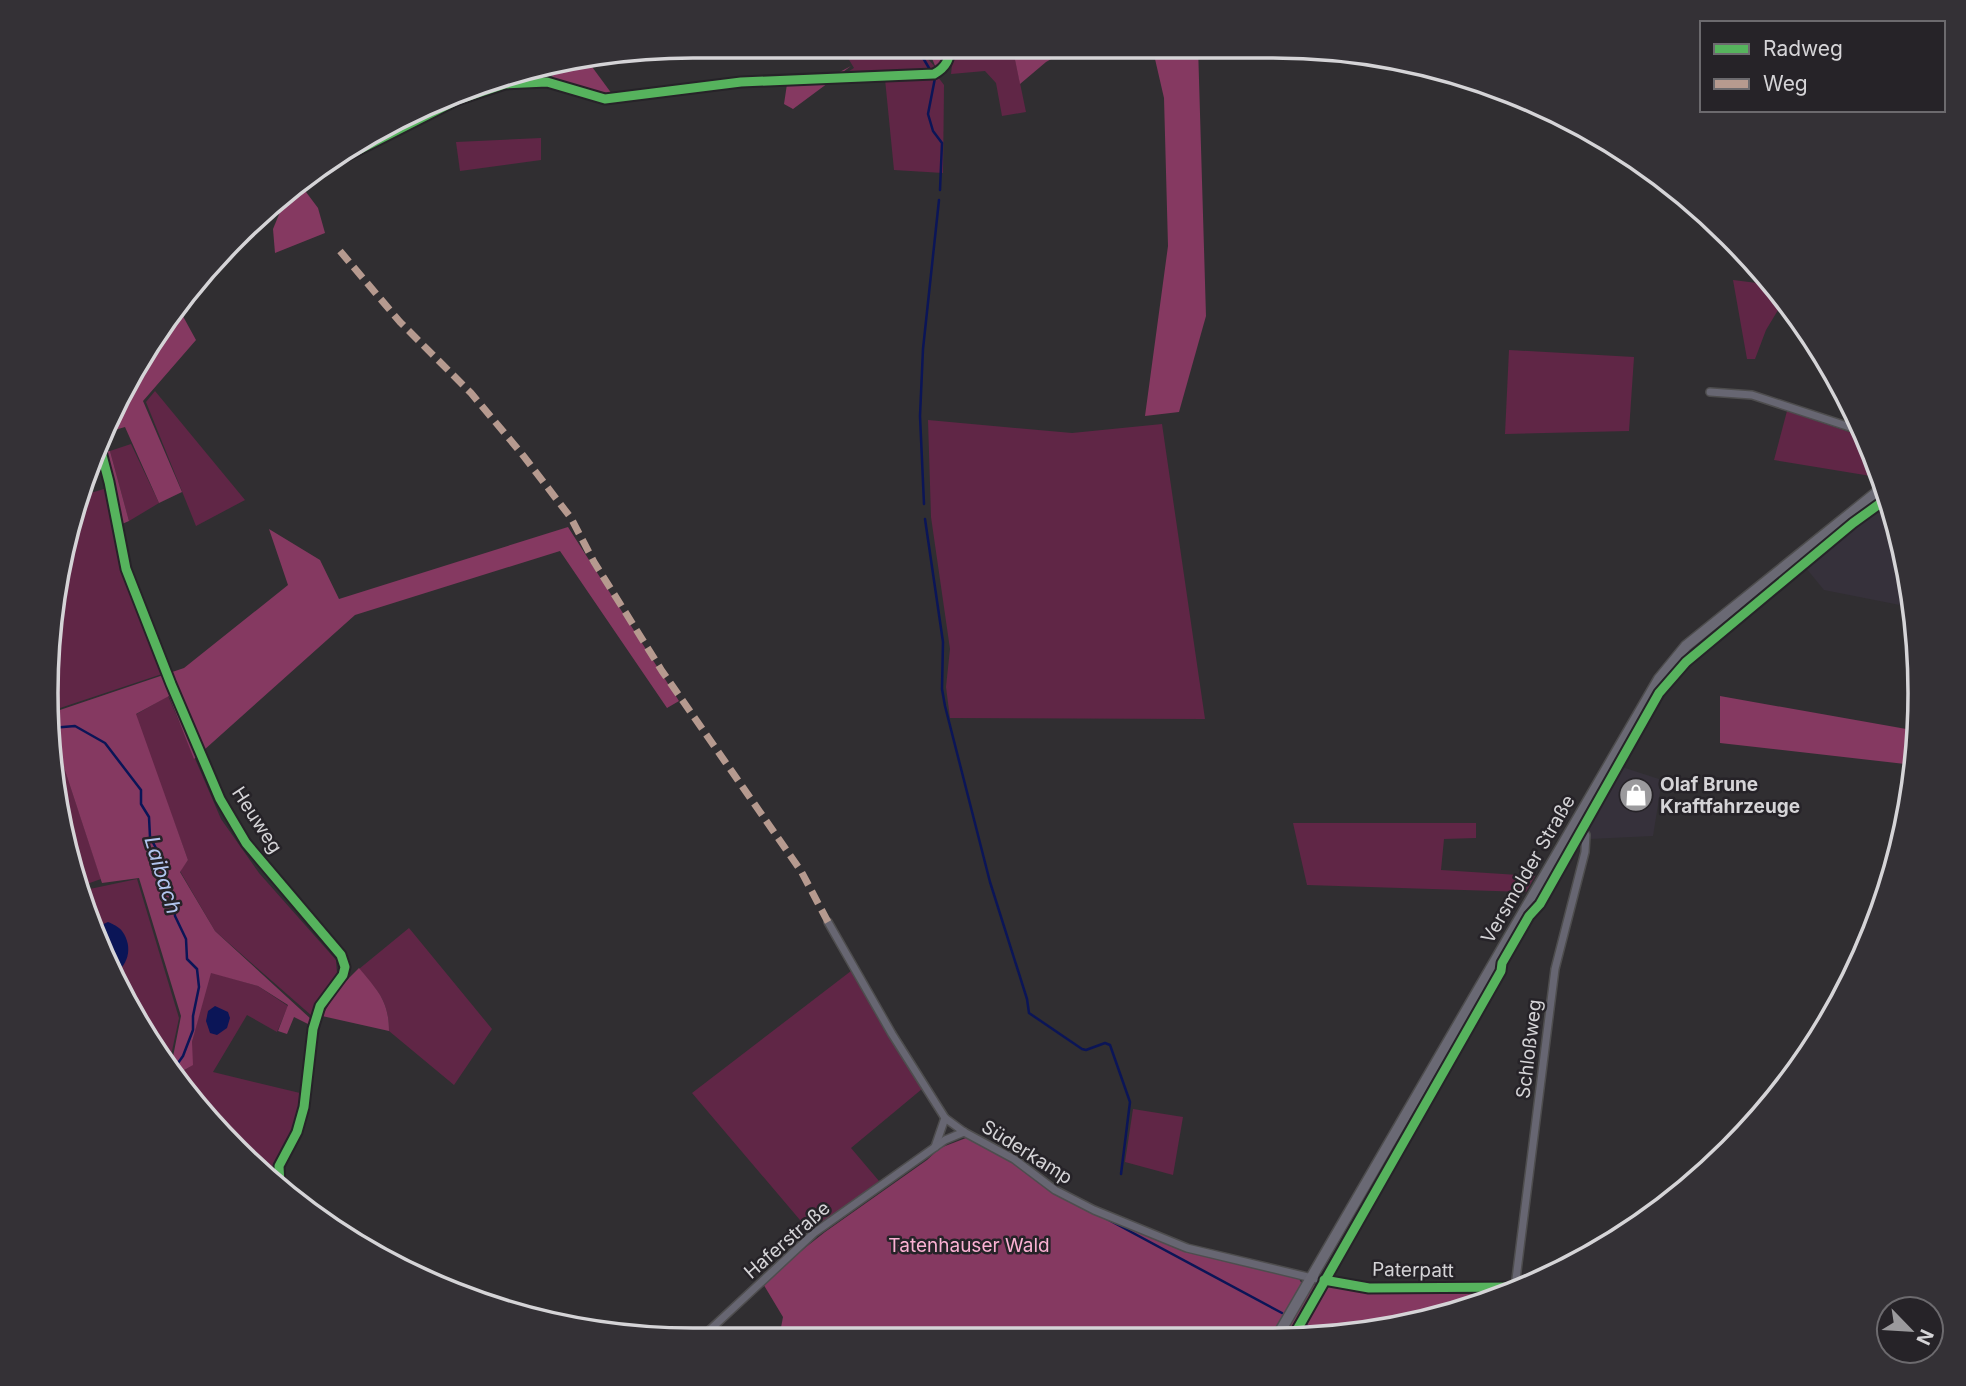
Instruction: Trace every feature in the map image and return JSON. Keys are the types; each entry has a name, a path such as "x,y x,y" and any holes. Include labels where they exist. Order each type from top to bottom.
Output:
{"main road":[{"name":"Versmolder Straße","path":"1282,1328 1672,660 1876,493"}],"street":[{"path":"514,84 547,82 605,99 741,82 934,74 944,69 949,58"},
{"path":"547,75 547,82"},
{"path":"1710,392 1752,395 1850,427"},
{"name":"Heuweg","path":"103,458 126,569 220,799 246,843 341,956 345,967 343,975 320,1006 313,1029 304,1107 297,1132 279,1166 279,1175"},
{"name":"Schloßweg","path":"1516,1280 1555,969 1585,852 1586,835 1576,821"},
{"name":"Süderkamp","path":"828,922 892,1034 945,1118 964,1132 1014,1160 1055,1189 1130,1225 1187,1248 1312,1278"},
{"path":"934,1147 945,1118"},
{"name":"Haferstraße","path":"712,1328 814,1233 934,1147 964,1132"},
{"name":"Paterpatt","path":"1312,1278 1369,1288 1497,1287"}],"shaded area":[{"path":"848,58 928,58 935,67 921,71 843,75 854,68"},
{"path":"953,58 1015,58 1026,112 1002,116 996,83 985,71 951,74"},
{"path":"938,77 944,85 943,173 894,170 885,79"},
{"path":"541,138 541,160 460,171 456,142"},
{"path":"1733,280 1758,283 1779,309 1766,330 1755,359 1747,359"},
{"path":"1509,350 1634,357 1629,431 1505,434"},
{"path":"155,391 245,500 196,526 146,402"},
{"path":"1787,411 1852,433 1870,476 1774,460"},
{"path":"928,420 1072,433 1162,424 1205,719 950,718 946,687 950,649 931,517"},
{"path":"131,444 159,503 129,521 110,451"},
{"path":"107,488 128,581 162,674 58,709 63,610 79,529 90,493"},
{"path":"1880,507 1902,605 1824,590 1806,568"},
{"path":"168,696 221,819 259,873 336,960 337,973 312,1016 215,931 180,871 188,860 135,715"},
{"path":"61,759 101,879 87,884 70,817"},
{"path":"1619,766 1662,780 1653,836 1590,839 1586,825"},
{"path":"1293,823 1476,823 1476,838 1444,839 1441,870 1535,876 1526,892 1307,885"},
{"path":"137,879 179,1018 171,1055 123,974 89,889"},
{"path":"108,922 116,926 126,937 127,956 121,968 106,936 102,925"},
{"path":"409,928 492,1029 454,1085 389,1031 385,1004 359,969"},
{"path":"851,971 922,1089 851,1148 879,1181 811,1233 692,1093"},
{"path":"210,972 258,986 288,1006 277,1032 247,1015 213,1072 300,1093 295,1127 276,1172 215,1112 183,1072 192,1065 192,1042"},
{"path":"215,1006 228,1012 230,1018 227,1028 217,1035 210,1033 206,1021 208,1011"},
{"path":"1133,1109 1183,1117 1173,1175 1125,1162"}],"green space":[{"path":"932,58 945,58 936,68"},
{"path":"1015,58 1053,58 1046,62 1020,84"},
{"path":"1155,58 1198,58 1206,316 1179,412 1145,416 1168,246 1164,98"},
{"path":"592,66 612,94 598,93 550,77 550,74"},
{"path":"851,66 793,109 784,104 787,84 819,83"},
{"path":"305,190 318,208 325,233 275,253 273,229 281,209"},
{"path":"182,315 196,340 143,401 182,492 159,503 125,427 115,430 143,375"},
{"path":"110,451 129,521 122,524 105,452"},
{"path":"568,527 679,701 667,708 560,551 355,615 194,759 169,696 136,714 188,860 180,872 215,931 312,1020 310,1025 294,1017 287,1034 278,1031 288,1005 258,986 211,973 192,1042 193,1065 183,1071 173,1057 181,1016 139,878 102,883 61,760 58,710 184,668 288,585 269,529 320,560 339,599"},
{"path":"1720,696 1907,729 1904,764 1720,743"},
{"path":"359,968 385,1004 389,1031 322,1016 338,989"},
{"name":"Tatenhauser Wald","path":"966,1138 1014,1162 1051,1192 1103,1217 1186,1251 1299,1279 1302,1284 1312,1286 1319,1283 1370,1293 1480,1294 1397,1316 1315,1327 781,1328 783,1317 762,1282 940,1148"}],"waterway":[{"path":"923,58 929,68"},
{"path":"935,78 928,114 933,131 942,143 940,190"},
{"path":"924,504 920,416 923,349 939,200"},
{"path":"925,519 943,642 942,689 945,706 990,882 1029,1013 1082,1049 1105,1043 1110,1045 1130,1102 1121,1174"},
{"name":"Laibach","path":"59,727 75,726 105,743 141,790 141,804 149,817 150,837 164,863 167,889 174,905 175,916 186,939 187,959 197,969 199,987 193,1030 177,1064"},
{"path":"1107,1219 1282,1313"},
{"path":"1302,1324 1310,1327"}],"marked path":[{"path":"340,251 400,322 471,393 571,518 594,562 662,671 801,871 828,922"}],"cycle path":[{"path":"514,84 547,82 605,99 741,82 934,74 948,58"},
{"path":"103,458 126,569 220,799 246,843 341,955 345,967 343,975 320,1006 313,1029 304,1107 297,1132 279,1166 279,1175"},
{"path":"1298,1327 1501,971 1502,963 1529,916 1540,904 1659,693 1686,662 1879,504"},
{"path":"1324,1280 1369,1288 1497,1287"}],"place":[{"name":"Olaf Brune Kraftfahrzeuge","path":"1636,795"}]}
